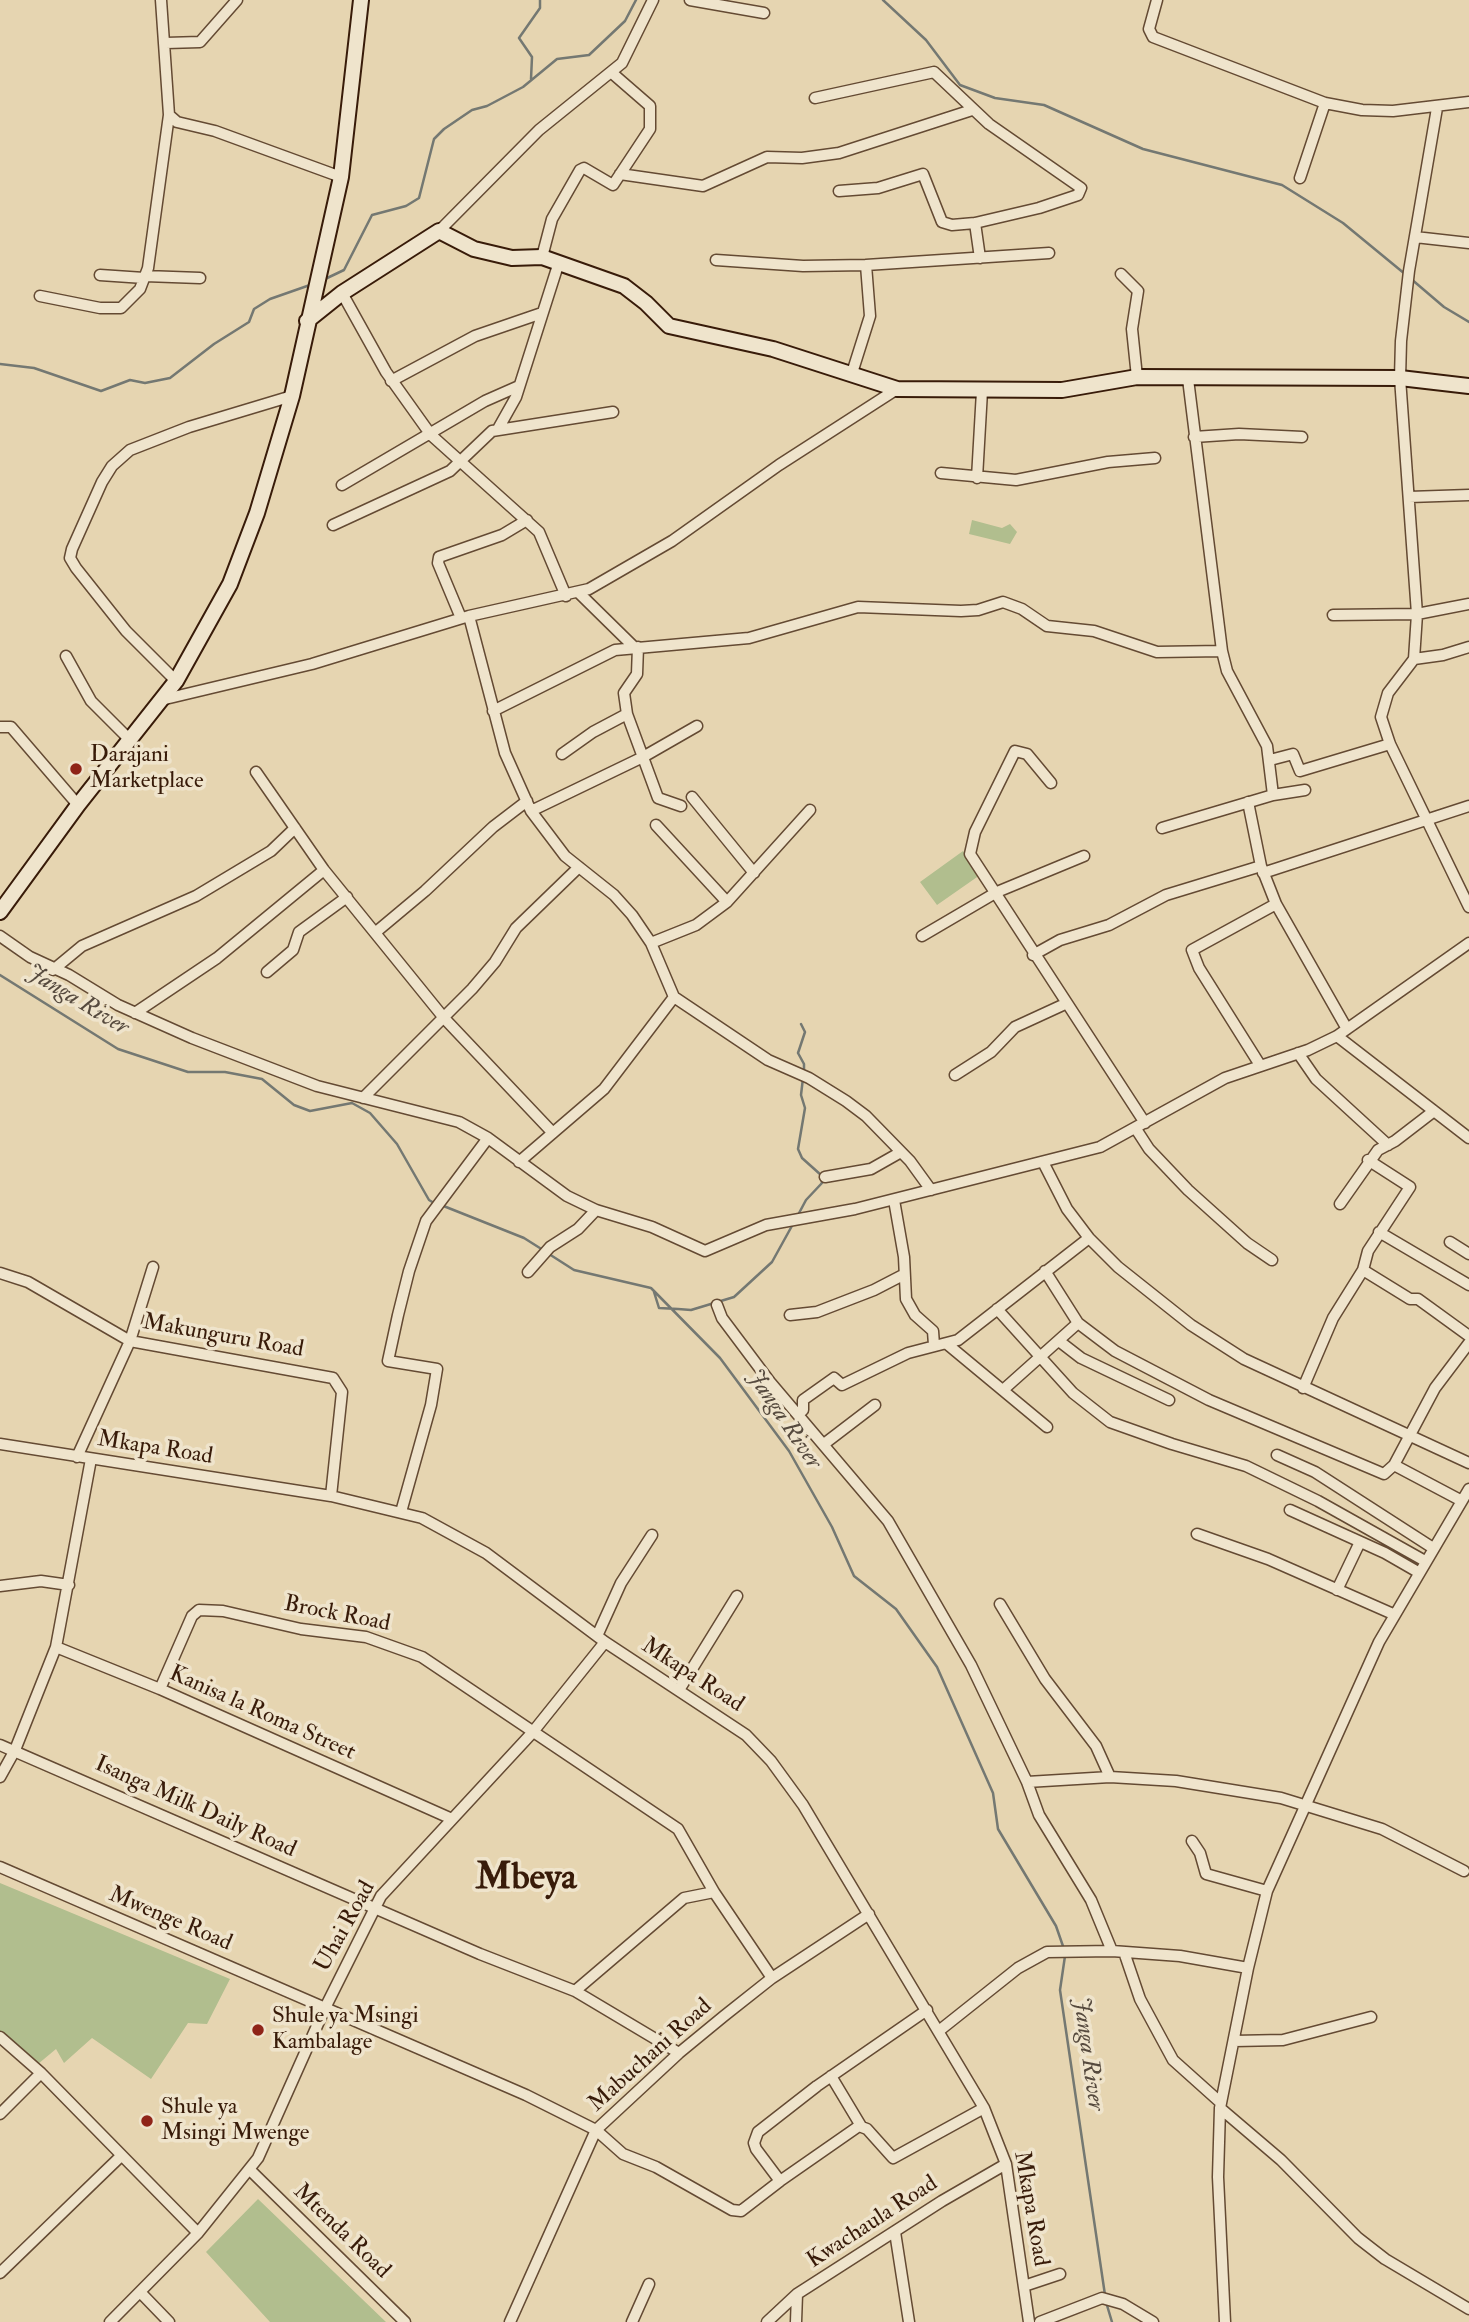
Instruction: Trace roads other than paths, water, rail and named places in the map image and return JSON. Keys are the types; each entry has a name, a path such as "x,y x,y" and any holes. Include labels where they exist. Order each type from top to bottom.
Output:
{"street":[{"path":"40,296 100,308 121,307 135,295 144,277 169,115 161,0"},
{"path":"166,43 200,42 237,0"},
{"path":"0,912 78,804 176,681 230,584 257,513 292,396 341,177 361,0"},
{"path":"307,321 342,293 439,231 539,130 612,73 630,49 653,0"},
{"path":"690,0 764,12"},
{"path":"1157,0 1149,29 1153,37 1325,103 1363,110 1437,108 1469,102"},
{"path":"815,98 934,72 972,110 1081,188 1078,194 1049,205 975,223 951,225 942,222 923,174 878,188 839,191"},
{"path":"542,257 552,219 580,170 584,168 613,185 650,129 650,106 643,97 612,73"},
{"path":"1300,178 1325,103"},
{"path":"1437,108 1409,271 1400,378 1417,614 1414,659 1388,693 1382,710 1390,744 1427,817 1445,862 1469,906"},
{"path":"620,174 703,186 766,157 802,158 839,153 972,110"},
{"path":"169,115 177,122 215,131 341,177"},
{"path":"975,223 980,258"},
{"path":"439,231 486,252 512,258 542,257 624,286 646,303 669,327 773,349 897,389 1062,390 1137,377 1400,378 1469,386"},
{"path":"1415,237 1469,243"},
{"path":"716,260 803,266 866,265 980,258 1004,253 1049,253"},
{"path":"498,429 519,386 559,262"},
{"path":"852,373 870,316 866,265"},
{"path":"1121,274 1138,292 1132,328 1137,377"},
{"path":"100,275 200,278"},
{"path":"342,293 391,381 431,435 527,520 546,544 566,596"},
{"path":"391,381 475,335 542,313"},
{"path":"1188,379 1222,651 1227,670 1262,734 1270,760 1273,795"},
{"path":"342,485 485,401 519,386"},
{"path":"160,701 312,664 465,617 578,592 672,541 779,466 897,389"},
{"path":"977,478 982,391"},
{"path":"176,681 126,631 76,568 70,558 72,549 102,482 112,466 130,450 189,427 292,396"},
{"path":"333,525 461,463 486,436 498,429 544,425 613,412"},
{"path":"1194,437 1239,434 1302,437"},
{"path":"941,473 1016,481 1108,462 1155,458"},
{"path":"1409,497 1469,495"},
{"path":"527,520 502,535 439,557 438,563 465,617 507,760 529,806 555,845 614,895 651,943 674,997 768,1060 809,1079 866,1116 901,1152 931,1190"},
{"path":"578,592 636,647 637,674 624,693 627,714 658,798 681,806"},
{"path":"494,711 615,650 749,638 849,608 961,611 978,610 1003,603 1022,609 1047,626 1094,631 1148,650 1177,654 1222,651"},
{"path":"1333,614 1417,614 1469,604"},
{"path":"1414,659 1443,655 1469,647"},
{"path":"66,656 91,701 129,739"},
{"path":"562,754 593,732 627,714"},
{"path":"376,932 425,891 493,827 529,806 643,757 697,726"},
{"path":"0,727 11,727 21,736 78,804"},
{"path":"1270,760 1293,754 1300,771 1390,744"},
{"path":"1051,783 1027,754 1020,751 1013,753 970,843 970,854 997,892 1141,1126 1149,1149 1188,1189 1247,1242 1272,1260"},
{"path":"256,772 324,870 444,1018 552,1132"},
{"path":"1162,828 1273,795 1305,790"},
{"path":"692,797 754,873"},
{"path":"1248,802 1262,870 1276,904 1347,1029"},
{"path":"1033,954 1060,940 1109,925 1166,895 1262,870 1469,806"},
{"path":"651,943 696,925 727,902 810,810"},
{"path":"656,825 727,902"},
{"path":"53,970 82,946 197,896 261,858 295,828"},
{"path":"922,936 997,892 1084,856"},
{"path":"363,1098 444,1018 489,969 516,929 579,867"},
{"path":"135,1013 217,958 324,870"},
{"path":"267,972 293,950 299,932 347,897"},
{"path":"1259,1065 1199,968 1192,950 1276,904"},
{"path":"0,936 53,970 69,975 135,1013 297,1079 449,1118 488,1138 567,1196 596,1210 652,1227 705,1251 746,1236 758,1228 894,1200 1100,1147 1141,1126 1205,1087 1337,1036 1469,943"},
{"path":"519,1162 604,1089 674,997"},
{"path":"955,1075 991,1052 1015,1027 1065,1004"},
{"path":"1337,1036 1469,1138"},
{"path":"1298,1053 1316,1079 1388,1145"},
{"path":"1340,1204 1368,1160 1434,1111"},
{"path":"401,1512 431,1405 437,1368 388,1361 409,1271 426,1221 488,1138"},
{"path":"825,1177 871,1169 901,1152"},
{"path":"1303,1388 1333,1318 1363,1270 1368,1251 1410,1187 1368,1160"},
{"path":"1044,1162 1067,1209 1089,1238 1126,1274 1191,1325 1244,1359 1469,1463"},
{"path":"894,1200 910,1309 933,1331 934,1345"},
{"path":"528,1272 550,1247 578,1229 596,1210"},
{"path":"1379,1232 1469,1285"},
{"path":"798,1413 803,1410 803,1401 834,1378 842,1385 908,1353 958,1340 1089,1238"},
{"path":"1450,1242 1469,1254"},
{"path":"77,1457 130,1341 153,1267"},
{"path":"1363,1270 1410,1299 1418,1299 1469,1336"},
{"path":"1045,1271 1078,1323 1135,1363 1209,1399 1384,1474 1394,1465 1435,1388 1469,1343"},
{"name":"Makunguru Road","path":"0,1273 28,1282 130,1341 333,1378 342,1392 331,1496"},
{"path":"790,1315 817,1312 874,1290 903,1275"},
{"path":"717,1305 722,1318 770,1382 893,1530 971,1665 1027,1782 1039,1815 1091,1900 1173,2060 1281,2160 1358,2238 1385,2259 1469,2309"},
{"path":"997,1309 1038,1357 1082,1401 1117,1426 1247,1466 1318,1501 1425,1561"},
{"path":"1003,1390 1078,1323"},
{"path":"1059,1341 1081,1359 1169,1401"},
{"path":"947,1344 1046,1427"},
{"path":"824,1444 875,1405"},
{"name":"Mkapa Road","path":"0,1444 331,1496 434,1522 466,1540 601,1639 746,1735 771,1761 803,1805 985,2108 1006,2164 1029,2322"},
{"path":"1277,1455 1315,1472 1433,1548"},
{"path":"0,1777 15,1750 56,1647 91,1459"},
{"path":"1394,1465 1462,1501"},
{"path":"1225,2322 1218,2177 1220,2105 1267,1891 1393,1614 1469,1489"},
{"path":"1290,1510 1418,1572"},
{"path":"1197,1534 1268,1559 1393,1614"},
{"name":"Uhai Road","path":"110,2322 198,2233 250,2170 264,2148 325,2008 374,1907 532,1733 601,1639 621,1583 652,1535"},
{"path":"1337,1590 1360,1542"},
{"path":"0,1586 41,1581 69,1585"},
{"path":"680,1690 737,1596"},
{"path":"1000,1604 1045,1679 1096,1746 1110,1777"},
{"name":"Brock Road","path":"160,1689 192,1616 200,1610 223,1611 301,1629 366,1637 391,1644 449,1672 532,1733"},
{"name":"Kanisa la Roma Street","path":"56,1647 160,1689 452,1819"},
{"path":"532,1733 678,1829 714,1892 772,1978"},
{"name":"Isanga Milk Daily Road","path":"0,1745 575,1991 679,2053"},
{"path":"1027,1782 1110,1777 1203,1784 1306,1805 1382,1829 1464,1871"},
{"path":"1192,1841 1200,1853 1206,1874 1267,1891"},
{"name":"Mwenge Road","path":"0,1867 526,2095 596,2130 623,2154 656,2168 732,2210 741,2211 779,2181 861,2126"},
{"path":"575,1991 684,1898 714,1892"},
{"name":"Mabuchani Road","path":"510,2322 596,2130 679,2053 772,1978 869,1914"},
{"path":"940,2030 1018,1968 1047,1952 1118,1951 1180,1956 1248,1968"},
{"path":"779,2181 756,2149 755,2138 767,2124 927,2010"},
{"path":"1234,2041 1283,2040 1371,2017"},
{"path":"0,2036 41,2073 198,2233"},
{"path":"0,2115 41,2073"},
{"path":"831,2076 861,2126 893,2158 985,2108"},
{"path":"0,2273 121,2156"},
{"name":"Kwachaula Road","path":"767,2322 797,2294 942,2201 1006,2164"},
{"name":"Mtenda Road","path":"250,2170 405,2322"},
{"path":"895,2232 909,2322"},
{"path":"1024,2286 1060,2274"},
{"path":"632,2322 649,2284"},
{"path":"140,2292 169,2322"},
{"path":"796,2322 797,2294"},
{"path":"1040,2322 1107,2298 1153,2322"}],"waterway":[{"path":"531,79 532,57 519,38 540,8 540,0"},
{"path":"323,280 344,270 372,215 406,206 419,198 434,139 444,129 472,110 487,106 523,87 557,59 589,55 625,21 636,0"},
{"path":"883,0 926,40 960,85 995,98 1044,105 1143,149 1282,185 1343,223 1405,274"},
{"path":"1410,278 1444,307 1469,322"},
{"path":"0,364 34,368 101,391 130,380 145,383 170,378 214,344 249,322 254,309 270,299 310,285"},
{"name":"Janga River","path":"0,975 118,1049 188,1072 225,1072 262,1079 294,1105 310,1111 352,1103 370,1113 397,1144 429,1200 434,1203"},
{"path":"801,1024 805,1032 798,1053 804,1064 804,1071"},
{"path":"798,1215 806,1200 822,1183 821,1175 802,1158 798,1149 805,1108 801,1095 803,1078"},
{"name":"Janga River","path":"441,1205 524,1238 543,1250"},
{"path":"654,1292 659,1308 691,1310 734,1297 772,1262 793,1224"},
{"name":"Janga River","path":"549,1254 574,1270 651,1288 720,1358 789,1451 832,1527 854,1576 896,1609 937,1667 993,1793 998,1829 1056,1926 1064,1949"},
{"name":"Janga River","path":"1065,1956 1060,1990 1105,2295"},
{"name":"Janga River","path":"1106,2302 1112,2322"}],"place":[{"name":"Darajani Marketplace","path":"76,769"},
{"name":"Shule ya Msingi Kambalage","path":"258,2030"},
{"name":"Shule ya Msingi Mwenge","path":"147,2121"}],"district":[{"name":"Mbeya","path":"526,1880"}]}
